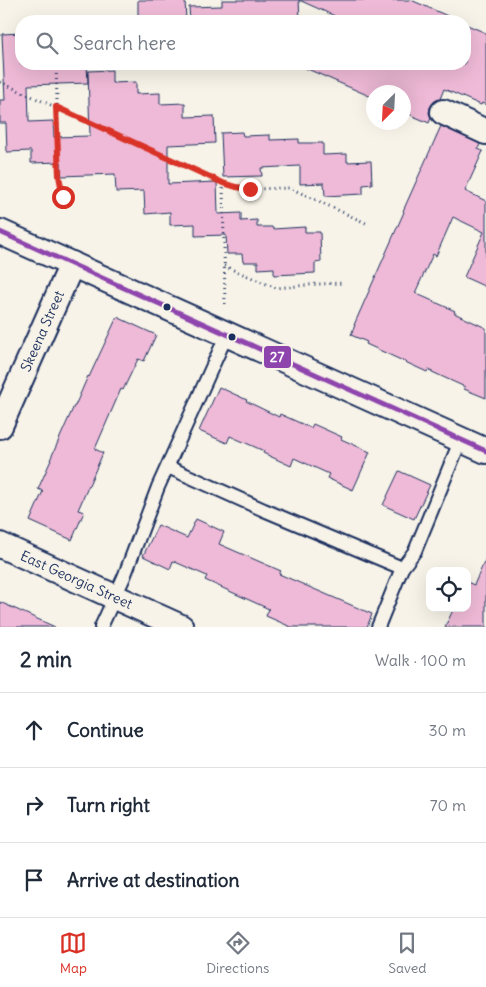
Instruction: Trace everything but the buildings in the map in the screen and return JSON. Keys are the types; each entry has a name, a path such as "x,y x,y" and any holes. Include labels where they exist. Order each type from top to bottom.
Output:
{"street":[{"path":"443,112 486,132"},
{"path":"0,232 486,451"},
{"name":"Skeena Street","path":"0,426 7,392 72,264"},
{"name":"East Georgia Street","path":"0,545 181,627"}],"lane":[{"path":"101,627 115,597 158,487 228,334"},
{"path":"378,627 402,568 415,551 461,439"},
{"path":"168,467 402,568"}],"path":[{"path":"56,70 59,176 63,197"},
{"path":"0,82 223,183 250,189 290,188 368,224"},
{"path":"223,183 225,305"},
{"path":"224,266 276,288 344,283"}],"transit line":[{"name":"27","path":"0,232 486,451"}],"route":[{"path":"63,197 59,176 56,107 223,183 250,189"}]}
